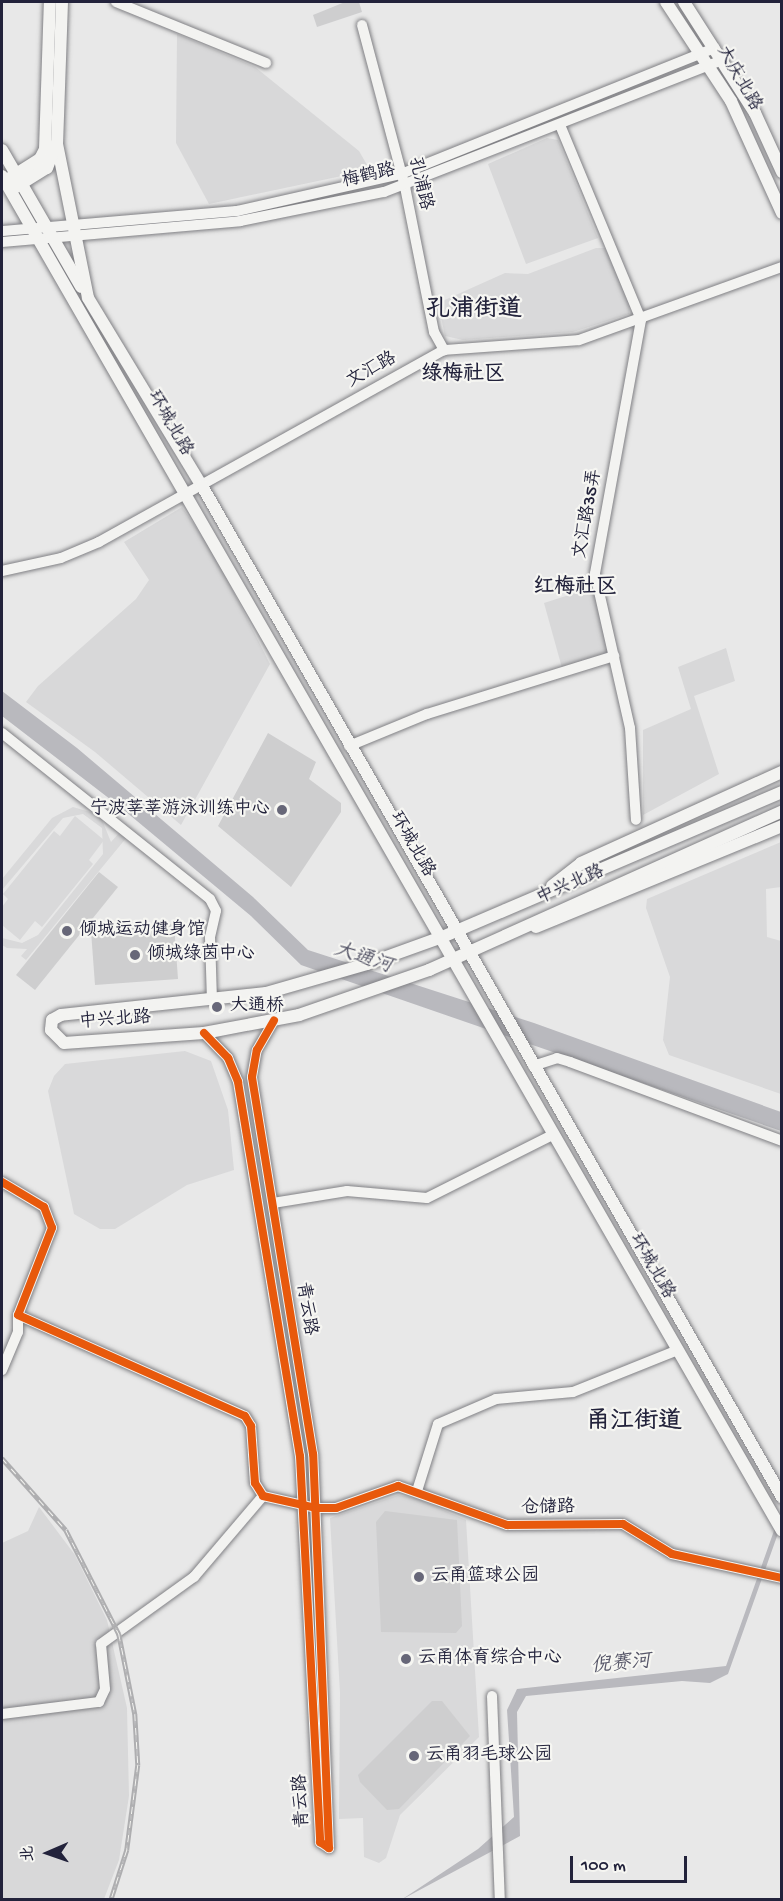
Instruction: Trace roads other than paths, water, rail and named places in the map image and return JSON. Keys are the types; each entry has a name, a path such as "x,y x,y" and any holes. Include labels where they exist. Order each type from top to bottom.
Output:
{"main road":[{"path":"2,150 11,181 40,159 45,149 50,2"},
{"name":"环城北路","path":"62,2 57,144 72,232 88,298"},
{"name":"大庆北路","path":"666,2 710,65 751,140 782,213"},
{"name":"大庆北路","path":"684,2 755,113 782,172"},
{"name":"环城北路","path":"11,181 47,168 57,144"},
{"name":"环城北路","path":"11,181 51,234 202,486 467,952 778,1489"},
{"name":"环城北路","path":"11,181 37,235 188,493 782,1531"},
{"path":"541,895 581,863 782,772"},
{"name":"中兴北路","path":"782,792 442,937 367,964 311,981 213,1001 61,1015 52,1020 51,1030 62,1042 204,1033 274,1020 369,992 454,959 782,811"},
{"path":"508,934 553,923 782,826"}],"street":[{"path":"116,2 266,63"},
{"name":"孔浦路","path":"362,25 405,187 434,332 444,350"},
{"name":"梅鹤路","path":"72,232 237,211 400,174 715,48"},
{"name":"梅鹤路","path":"2,242 37,235 240,220 405,187 723,60"},
{"path":"560,125 641,320"},
{"name":"梅鹤路","path":"2,231 37,235"},
{"name":"文汇路","path":"2,571 61,558 99,542 444,350 579,340 641,320 782,267"},
{"name":"文汇路35弄","path":"636,820 630,728 595,574 641,320"},
{"path":"349,746 427,714 614,656"},
{"path":"2,733 210,899 216,911 210,937 213,1001"},
{"name":"青云路","path":"204,1033 228,1058 238,1082 300,1456 323,1848 332,1843 313,1454 252,1068 274,1020"},
{"path":"533,1066 557,1058 782,1141"},
{"path":"273,1203 347,1191 427,1198 554,1134"},
{"path":"2,1182 44,1207 52,1228 18,1315 18,1332 2,1370"},
{"path":"2,1714 99,1702 105,1689 101,1644 194,1576 263,1496 255,1483 251,1426 245,1416 18,1315"},
{"path":"417,1491 438,1424 496,1399 573,1392 678,1350"},
{"name":"仓储路","path":"263,1496 316,1508 353,1505 393,1486 417,1491 507,1525 623,1524 672,1554 782,1578"},
{"path":"492,1695 500,1899"}],"railway":[{"path":"2,1458 66,1530 119,1634 135,1714 138,1765 127,1850 111,1900"}],"place":[{"name":"宁波莘莘游泳训练中心","path":"282,810"},
{"name":"倾城运动健身馆","path":"67,931"},
{"name":"倾城绿茵中心","path":"135,955"},
{"name":"大通桥","path":"217,1007"},
{"name":"云甬篮球公园","path":"419,1577"},
{"name":"云甬体育综合中心","path":"406,1659"},
{"name":"云甬羽毛球公园","path":"414,1756"}],"district":[{"name":"孔浦街道","path":"474,311"},
{"name":"绿梅社区","path":"463,376"},
{"name":"红梅社区","path":"575,589"},
{"name":"甬江街道","path":"634,1423"}],"water label":[{"name":"大通河","path":"363,959"},
{"name":"倪赛河","path":"621,1665"}]}
